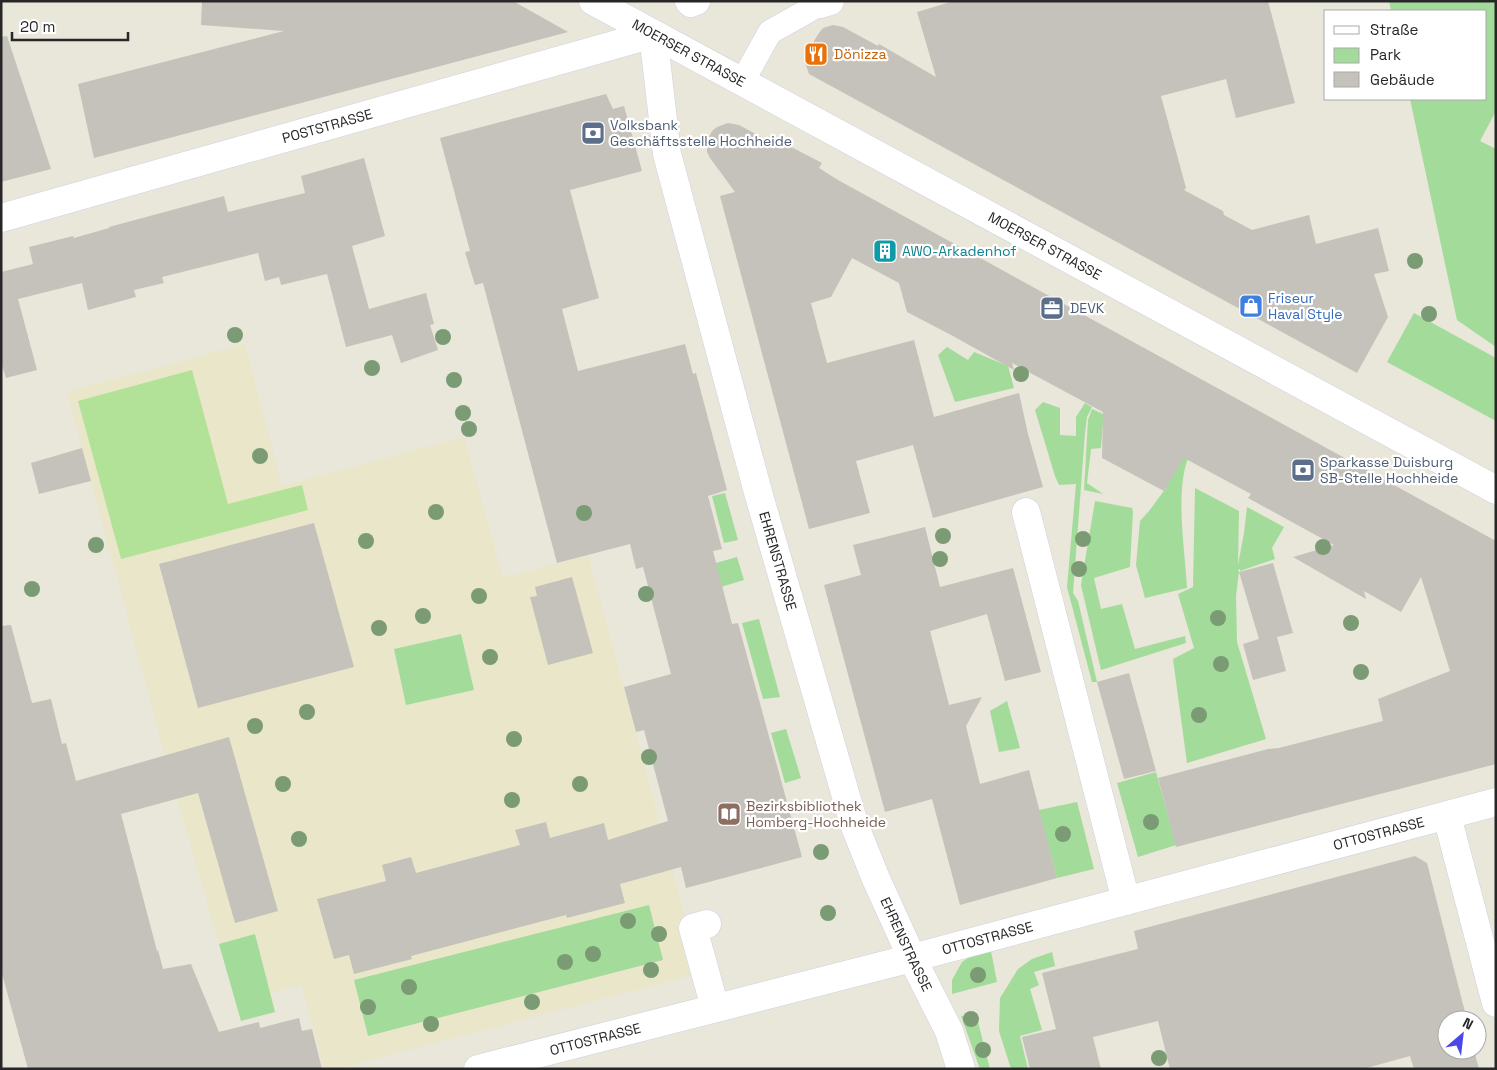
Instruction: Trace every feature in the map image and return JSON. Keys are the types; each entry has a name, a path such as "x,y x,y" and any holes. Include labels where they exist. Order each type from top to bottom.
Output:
{"street":[{"name":"MOERSER STRASSE","path":"593,1 1496,490"},
{"path":"689,1 696,1"},
{"name":"POSTSTRASSE","path":"1,218 653,34"},
{"name":"EHRENSTRASSE","path":"653,34 667,154 758,492 854,824 876,879 912,958 949,1031 961,1069"},
{"path":"1026,512 1126,901"},
{"name":"OTTOSTRASSE","path":"491,1067 912,958 1496,802"},
{"path":"1447,816 1496,1003"},
{"path":"707,924 693,928 715,1008"}],"lane":[{"path":"742,82 770,32 823,2"}],"shaded area":[{"path":"245,344 282,486 464,437 503,578 588,555 700,973 337,1069 324,1069 302,985 270,993 255,934 219,944 165,756 67,392"}],"green space":[{"path":"1389,1 1496,1 1496,111 1480,141 1496,149 1496,347 1457,320 1410,100 1487,100 1487,10 1391,10"},
{"path":"1414,313 1496,358 1496,421 1387,362"},
{"path":"947,347 968,360 974,352 1008,366 1014,388 955,402 938,355"},
{"path":"192,370 228,504 302,485 308,510 121,559 78,401"},
{"path":"1043,402 1060,408 1060,435 1076,436 1076,417 1085,403 1092,407 1087,417 1085,433 1073,593 1078,601 1097,682 1092,682 1067,587 1076,484 1059,485 1055,476 1035,410"},
{"path":"1092,409 1105,415 1101,448 1091,449 1087,483 1103,494 1084,490 1088,420"},
{"path":"1175,452 1188,458 1184,472 1181,504 1187,588 1145,598 1136,565 1140,521 1166,488 1168,467"},
{"path":"1195,488 1239,511 1238,565 1247,507 1284,527 1272,548 1275,559 1240,571 1240,569 1238,570 1236,596 1237,642 1266,739 1187,763 1173,659 1194,648 1178,594 1193,587"},
{"path":"725,493 738,540 724,543 712,496"},
{"path":"1095,501 1132,508 1133,512 1130,567 1094,578 1101,609 1122,604 1135,649 1185,636 1186,643 1101,670 1081,585"},
{"path":"737,557 744,580 701,593 695,569"},
{"path":"759,619 780,697 763,699 742,623"},
{"path":"461,634 474,690 406,705 394,649"},
{"path":"1007,701 1020,748 999,752 990,711"},
{"path":"786,729 801,778 785,783 771,733"},
{"path":"1156,772 1176,845 1138,857 1117,783"},
{"path":"1077,802 1094,869 1057,878 1039,810"},
{"path":"649,905 663,960 368,1036 354,980"},
{"path":"255,934 275,1012 241,1021 219,944"},
{"path":"991,951 997,982 952,994 952,980 962,962 977,952"},
{"path":"1052,952 1055,966 1034,972 1039,985 1030,989 1042,1030 1020,1036 1028,1069 1011,1069 999,1031 1000,998 1018,969 1032,959"},
{"path":"976,1014 990,1069 980,1069 961,1016"}],"building":[{"path":"202,1 513,1 568,32 94,158 78,84 284,31 201,25"},
{"path":"954,1 1268,1 1295,103 1236,118 1226,79 1161,96 1186,188 1184,190 1223,211 1224,215 1252,230 1309,215 1316,244 1378,228 1389,271 1374,274 1388,317 1357,373 809,74 805,62 806,54 823,28 833,25 843,27 878,46 879,44 936,77 917,12"},
{"path":"7,36 51,169 1,182 1,37"},
{"path":"606,94 613,109 624,106 642,171 570,190 599,298 562,309 578,371 685,344 693,374 696,373 727,490 708,496 722,549 713,551 732,624 738,623 802,857 686,888 681,867 620,884 625,903 567,918 566,915 411,956 412,959 354,974 349,955 334,959 317,899 386,881 382,865 411,857 416,873 520,845 515,830 546,822 550,838 604,823 608,840 668,821 644,730 636,732 624,687 671,674 643,567 636,569 630,544 557,563 483,283 475,285 465,252 470,251 440,138"},
{"path":"728,123 739,125 767,140 770,136 822,163 819,168 838,180 1496,541 1496,764 1176,847 1158,778 1383,721 1378,699 1450,671 1421,577 1401,612 1364,591 1366,599 1293,557 1334,545 1248,498 1251,494 1184,458 1164,491 1102,458 1103,412 1012,363 1014,370 907,312 899,283 852,258 831,297 811,303 827,363 914,340 934,417 1019,393 1043,487 933,518 913,445 856,461 870,513 809,529 720,196 735,192 707,152 707,141 712,131"},
{"path":"364,158 385,236 352,246 369,309 426,293 434,324 430,325 438,350 401,363 392,335 346,347 327,274 281,285 279,277 265,281 258,253 162,277 164,283 134,290 136,297 88,310 82,283 18,299 37,370 6,378 1,362 1,272 33,264 29,247 73,236 74,238 224,196 228,212 305,193 301,176"},
{"path":"82,448 91,481 39,494 31,463"},
{"path":"314,523 354,667 198,708 159,564"},
{"path":"925,527 940,587 1013,568 1041,672 1005,681 987,614 930,631 949,705 982,697 966,726 980,784 1029,770 1057,878 960,905 932,799 885,812 824,585 861,575 853,545"},
{"path":"1273,563 1293,633 1277,637 1286,671 1253,680 1243,644 1259,639 1239,572"},
{"path":"572,577 593,653 548,665 530,597 537,596 535,587"},
{"path":"11,625 32,703 51,699 62,744 66,743 76,781 229,737 278,911 235,923 198,793 121,814 157,951 163,969 191,964 219,1032 259,1022 260,1028 299,1018 302,1031 312,1029 322,1069 28,1069 1,970 1,626"},
{"path":"1129,673 1156,771 1124,779 1097,682"},
{"path":"1415,856 1427,863 1464,1010 1437,1010 1437,1060 1477,1060 1479,1069 1414,1069 1410,1056 1363,1069 1170,1069 1158,1021 1093,1037 1101,1069 1030,1069 1022,1037 1056,1029 1042,973 1138,949 1134,931"}],"place":[{"name":"Dönizza","path":"816,54"},
{"name":"Volksbank Geschäftsstelle Hochheide","path":"593,133"},
{"name":"AWO-Arkadenhof","path":"885,251"},
{"name":"Friseur Haval Style","path":"1251,306"},
{"name":"DEVK","path":"1052,308"},
{"name":"Sparkasse Duisburg SB-Stelle Hochheide","path":"1303,470"},
{"name":"Bezirksbibliothek Homberg-Hochheide","path":"729,814"}]}
